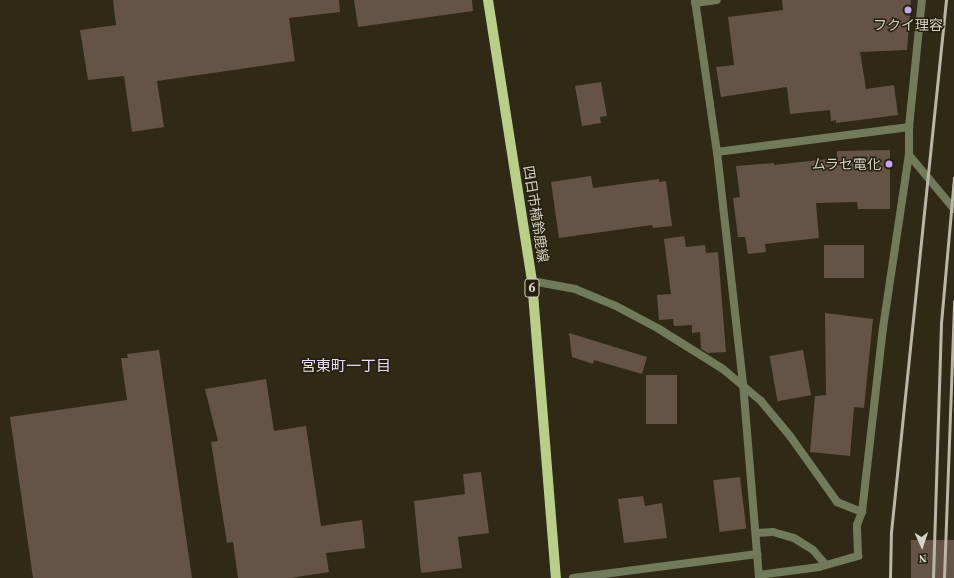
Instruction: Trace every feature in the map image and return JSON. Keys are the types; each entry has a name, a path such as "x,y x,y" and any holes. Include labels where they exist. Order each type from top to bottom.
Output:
{"main road":[{"name":"四日市楠鈴鹿線","path":"488,0 532,281 556,578"}],"street":[{"path":"717,0 695,2 716,152 742,383 759,577 858,556 857,525 862,512 883,328 909,155 909,127 922,0"},
{"path":"716,152 909,127"},
{"path":"909,155 954,209"},
{"path":"532,281 575,289 616,306 696,351 742,383 790,436 837,502 862,512"},
{"path":"756,533 773,532 794,538 813,550 825,564"},
{"path":"573,578 757,554"}],"building":[{"path":"113,0 339,0 340,12 289,18 295,61 157,81 164,127 132,132 124,76 88,80 80,30 116,25"},
{"path":"354,0 472,0 473,11 358,27"},
{"path":"782,0 911,0 907,50 860,52 866,89 894,85 898,115 836,123 836,120 831,121 830,110 790,114 787,87 721,97 716,67 734,65 728,17 783,10"},
{"path":"601,82 607,116 600,117 601,123 582,126 575,86"},
{"path":"890,150 890,209 858,209 857,202 816,203 819,238 765,244 766,252 748,254 745,237 738,237 733,198 740,197 736,166 774,163 774,165 837,158 837,151"},
{"path":"591,176 593,188 659,179 659,182 666,181 672,226 653,228 652,225 559,238 551,182"},
{"path":"684,236 686,247 705,245 706,253 718,252 726,352 708,353 701,349 700,332 692,333 692,325 674,326 673,319 659,320 657,295 671,294 664,239"},
{"path":"824,245 864,245 864,278 824,278"},
{"path":"825,313 873,319 864,408 854,407 850,456 810,452 815,396 826,395"},
{"path":"569,333 647,357 642,374 594,360 593,364 572,357"},
{"path":"159,350 192,578 33,578 10,417 127,400 121,358 128,358 127,354"},
{"path":"803,350 811,395 778,401 770,356"},
{"path":"646,375 677,375 677,424 646,424"},
{"path":"266,379 274,431 306,426 321,526 362,520 365,548 326,553 329,572 291,578 238,578 233,542 227,543 211,442 218,441 205,389"},
{"path":"481,472 489,533 458,537 462,568 421,573 414,501 465,494 463,474"},
{"path":"740,477 746,529 720,532 713,480"},
{"path":"643,496 645,506 662,503 667,538 624,543 618,499"},
{"path":"911,540 954,540 954,578 911,578"}],"railway":[{"path":"890,578 891,532 946,0"},
{"path":"933,578 941,323 954,178"},
{"path":"944,578 954,301"}],"place":[{"name":"フクイ理容","path":"908,10"},
{"name":"ムラセ電化","path":"889,164"}],"district":[{"name":"宮東町一丁目","path":"346,366"}]}
